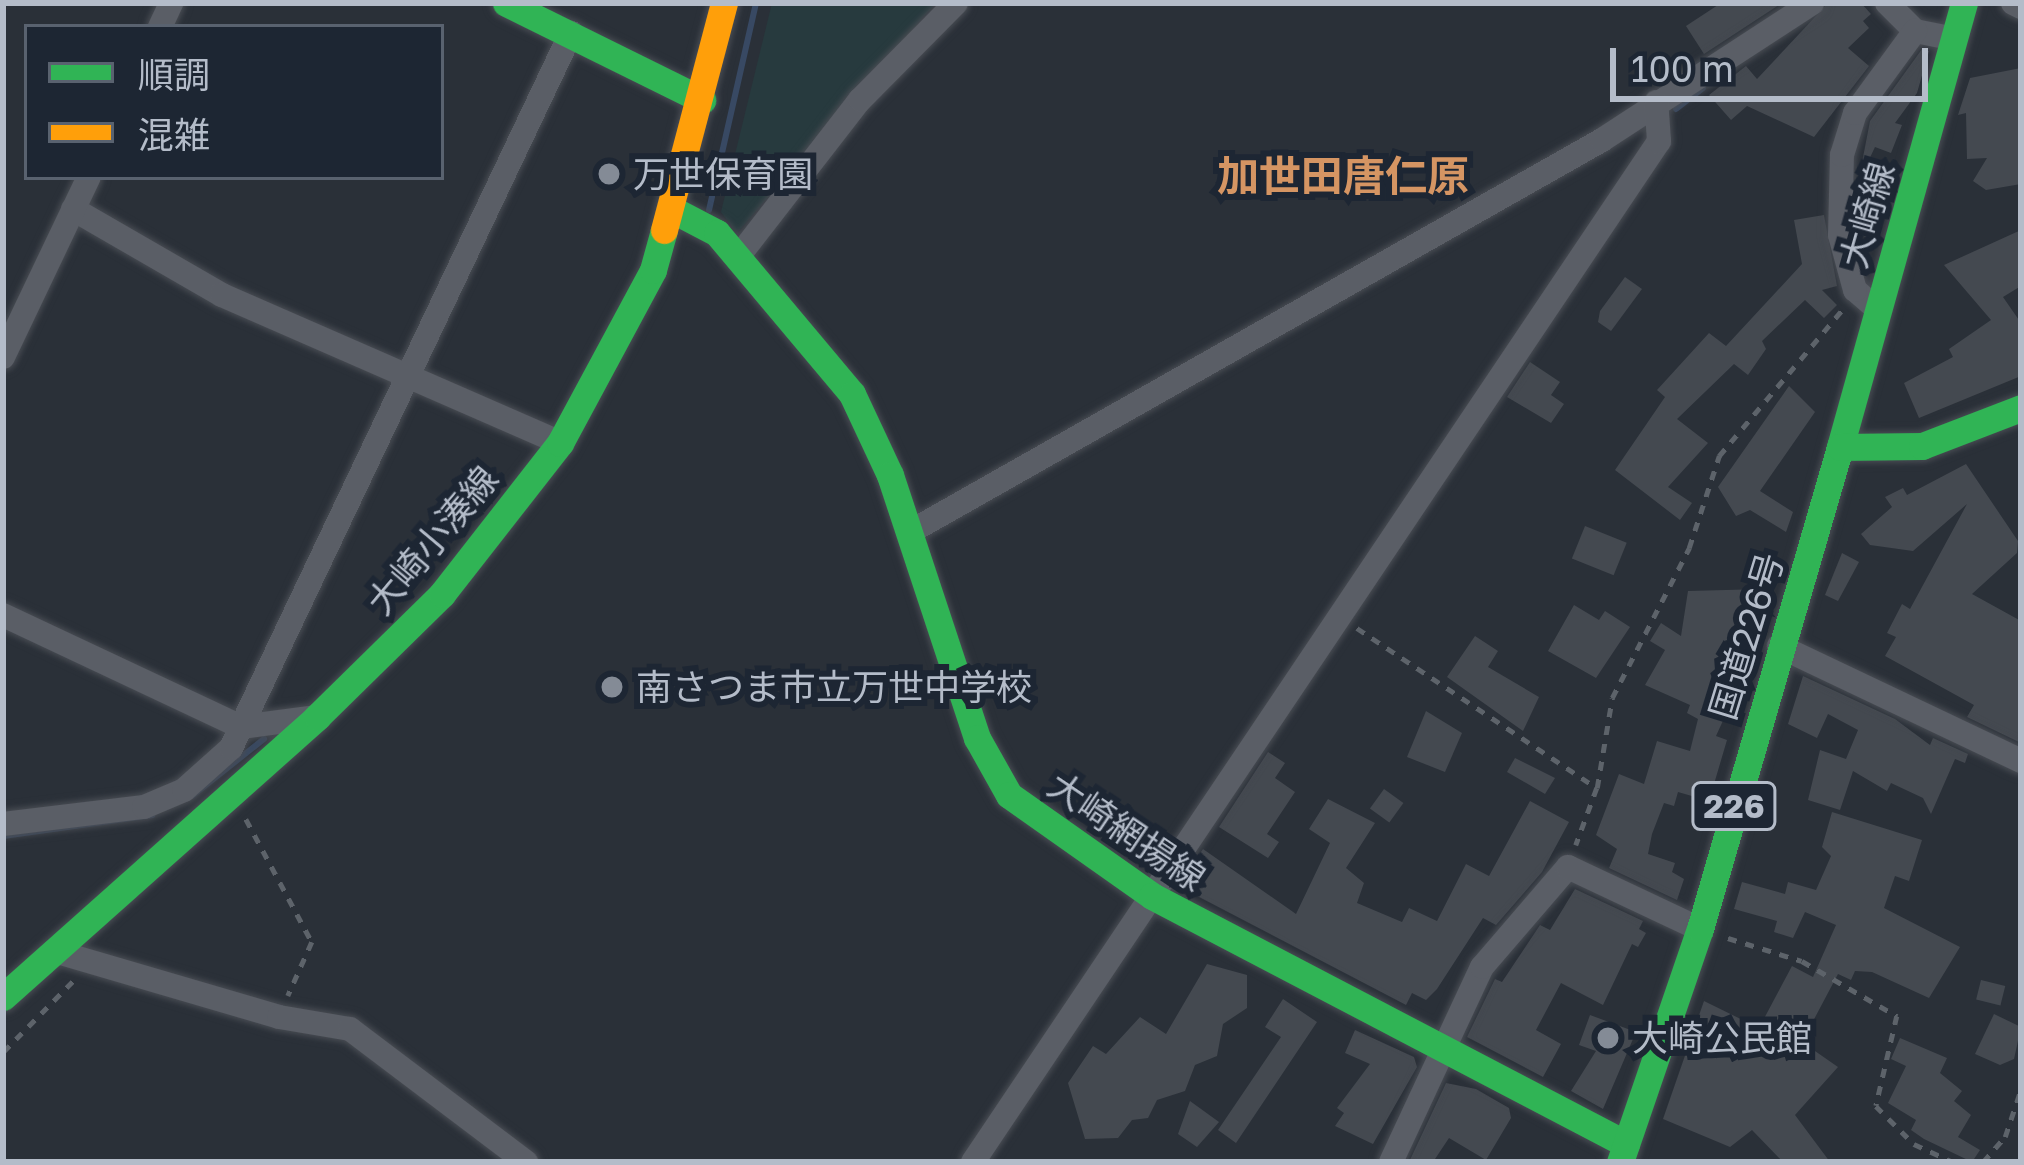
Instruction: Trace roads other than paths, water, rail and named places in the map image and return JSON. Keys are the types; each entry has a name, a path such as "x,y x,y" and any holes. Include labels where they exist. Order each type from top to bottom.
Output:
{"main road":[{"path":"506,3 702,100"},
{"name":"大崎小湊線","path":"3,997 316,717 442,594 560,443 653,270 675,211 724,3"},
{"name":"大崎線","path":"1840,447 1866,299 1964,3"},
{"name":"大崎網揚線","path":"675,211 717,233 852,394 910,532 991,770 1060,836 1151,896 1446,1052 1623,1153"},
{"path":"1840,447 1922,446 2021,408"},
{"name":"国道226号","path":"1623,1153 1700,929 1840,447"}],"street":[{"path":"738,257 860,100 956,3"},
{"path":"910,532 1582,152 1812,3"},
{"path":"1887,3 1915,31 1955,39"},
{"path":"2013,3 2021,7"},
{"path":"1866,299 1840,236 1842,155 1856,112 1915,31"},
{"path":"3,824 144,808 184,790 231,748 571,33"},
{"path":"973,1162 1659,141 1656,102"},
{"path":"3,357 88,180"},
{"path":"73,209 222,295 560,443"},
{"path":"3,615 241,727 316,717"},
{"path":"1779,646 2021,761"},
{"path":"1391,1162 1482,968 1568,866 1700,929"},
{"path":"54,951 279,1017 350,1029 524,1162"}],"waterway":[{"path":"709,210 756,3"},
{"path":"1676,109 1703,88"},
{"path":"192,796 264,739"},
{"path":"3,836 153,815"}],"place":[{"name":"万世保育園","path":"609,174"},
{"name":"南さつま市立万世中学校","path":"612,687"},
{"name":"大崎公民館","path":"1608,1038"}],"district":[{"name":"加世田唐仁原","path":"1343,175"}]}
